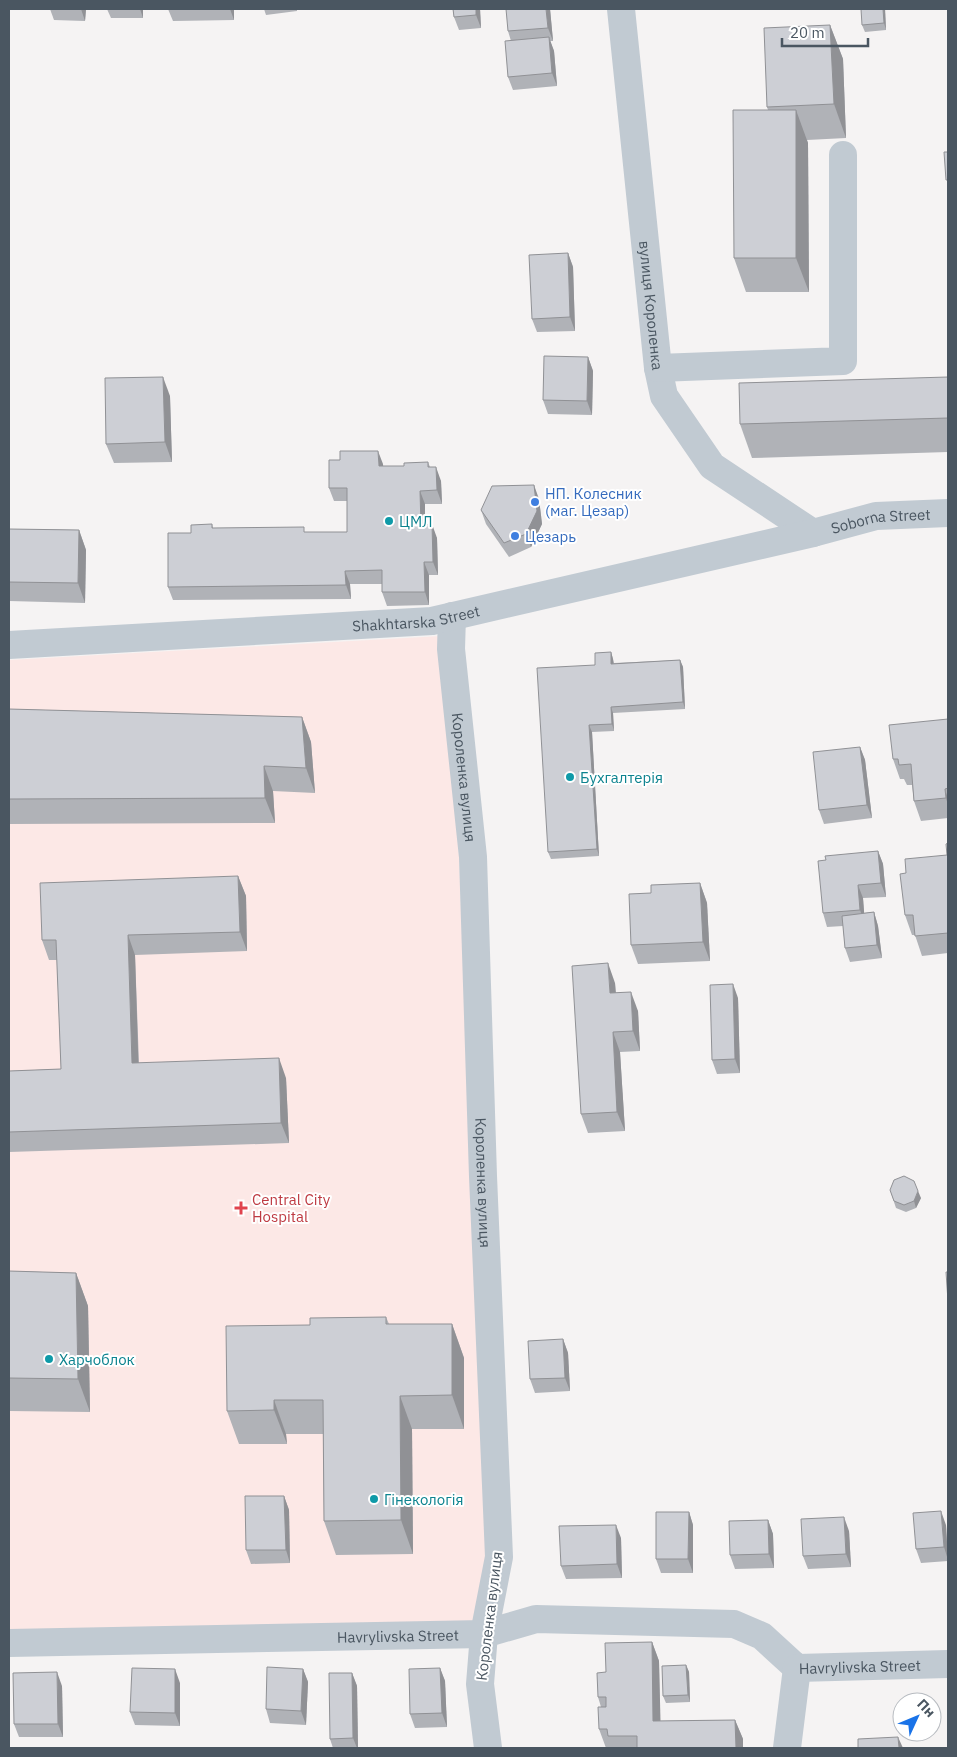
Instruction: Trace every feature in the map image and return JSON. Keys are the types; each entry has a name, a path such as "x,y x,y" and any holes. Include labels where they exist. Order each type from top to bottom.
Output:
{"street":[{"name":"вулиця Короленка","path":"621,9 658,368 664,396 712,466 813,533"},
{"path":"658,368 843,362 843,155"},
{"name":"Soborna Street","path":"813,533 876,516 948,513"},
{"name":"Shakhtarska Street","path":"9,645 432,621 813,533"},
{"name":"Короленка вулиця","path":"452,616 452,650 474,857 483,1176 499,1557 484,1634 480,1684 488,1748"},
{"name":"Havrylivska Street","path":"9,1643 484,1634 536,1619 734,1624 762,1636 797,1668 948,1664"},
{"path":"787,1748 797,1668"}],"shaded area":[{"name":"Central City Hospital","path":"441,636 459,856 486,1559 473,1625 9,1631 9,660"}],"building":[{"path":"453,9 476,9 476,15 454,17"},
{"path":"506,9 546,9 548,28 508,31"},
{"path":"861,9 883,9 884,23 862,25"},
{"path":"830,25 834,104 767,107 764,28"},
{"path":"549,37 552,73 508,77 505,41"},
{"path":"733,110 796,110 796,258 734,258"},
{"path":"944,152 948,152 948,180 946,180"},
{"path":"568,253 570,317 532,319 529,255"},
{"path":"544,356 588,357 587,401 543,400"},
{"path":"163,377 165,442 106,444 105,378"},
{"path":"948,377 948,418 740,424 739,383"},
{"name":"ЦМЛ","path":"340,451 378,451 379,466 404,466 404,463 428,462 428,467 436,467 437,490 420,491 421,525 432,524 433,562 424,562 425,592 382,592 382,570 345,571 346,585 168,587 168,533 191,533 191,525 212,524 212,528 304,527 304,532 347,532 347,488 329,488 329,460 340,460"},
{"name":"Цезарь","path":"534,485 537,511 526,534 504,543 481,510 492,486"},
{"path":"9,529 79,530 78,583 9,582"},
{"name":"Бухгалтерія","path":"611,652 611,664 680,660 683,702 611,707 612,724 589,725 597,849 548,852 537,668 595,665 595,653"},
{"path":"9,709 302,717 306,768 264,766 265,798 9,799"},
{"path":"948,719 948,788 945,789 946,798 914,801 911,764 899,765 898,759 893,759 889,725"},
{"path":"860,747 867,805 819,810 813,752"},
{"path":"948,843 948,933 915,936 913,915 905,915 900,874 906,873 905,859 947,855 946,844"},
{"path":"878,851 881,883 858,885 860,910 823,913 818,861 826,860 825,856"},
{"path":"238,876 240,932 128,935 132,1063 279,1058 281,1123 9,1132 9,1071 61,1069 56,940 42,940 40,883"},
{"path":"700,883 703,942 631,945 629,894 651,893 651,885"},
{"path":"874,912 877,945 845,948 842,916"},
{"path":"608,963 610,993 631,992 633,1031 613,1032 617,1112 581,1114 572,966"},
{"path":"733,984 735,1059 712,1060 710,985"},
{"path":"904,1176 914,1181 918,1191 914,1201 904,1205 894,1201 890,1190 894,1180"},
{"path":"9,1271 76,1273 78,1379 9,1378"},
{"path":"946,1272 948,1272 948,1301"},
{"name":"Гінекологія","path":"386,1317 386,1324 452,1324 452,1395 400,1396 401,1520 324,1521 323,1400 274,1400 274,1410 227,1411 226,1326 310,1325 310,1318"},
{"path":"563,1339 565,1378 530,1379 528,1341"},
{"path":"245,1496 284,1496 286,1550 246,1550"},
{"path":"941,1511 944,1547 916,1549 913,1513"},
{"path":"656,1512 689,1512 688,1559 656,1559"},
{"path":"844,1517 846,1554 803,1556 801,1519"},
{"path":"768,1520 769,1554 730,1555 729,1521"},
{"path":"616,1525 617,1564 561,1566 559,1526"},
{"path":"652,1642 653,1721 735,1720 736,1748 637,1748 637,1736 608,1736 607,1729 599,1729 598,1707 606,1707 606,1697 598,1697 597,1673 606,1672 605,1643"},
{"path":"686,1665 688,1695 663,1696 662,1666"},
{"path":"267,1667 303,1669 301,1711 266,1709"},
{"path":"132,1668 175,1669 175,1713 130,1712"},
{"path":"440,1668 442,1713 410,1714 409,1669"},
{"path":"57,1672 58,1724 14,1724 13,1673"},
{"path":"329,1673 352,1673 353,1738 330,1739"},
{"path":"892,1737 892,1742 898,1742 899,1748 858,1748 858,1739"}],"place":[{"name":"НП. Колесник (маг. Цезар)","path":"535,502"},
{"name":"ЦМЛ","path":"389,521"},
{"name":"Цезарь","path":"515,536"},
{"name":"Бухгалтерія","path":"570,777"},
{"name":"Central City Hospital","path":"241,1208"},
{"name":"Харчоблок","path":"49,1359"},
{"name":"Гінекологія","path":"374,1499"}]}
